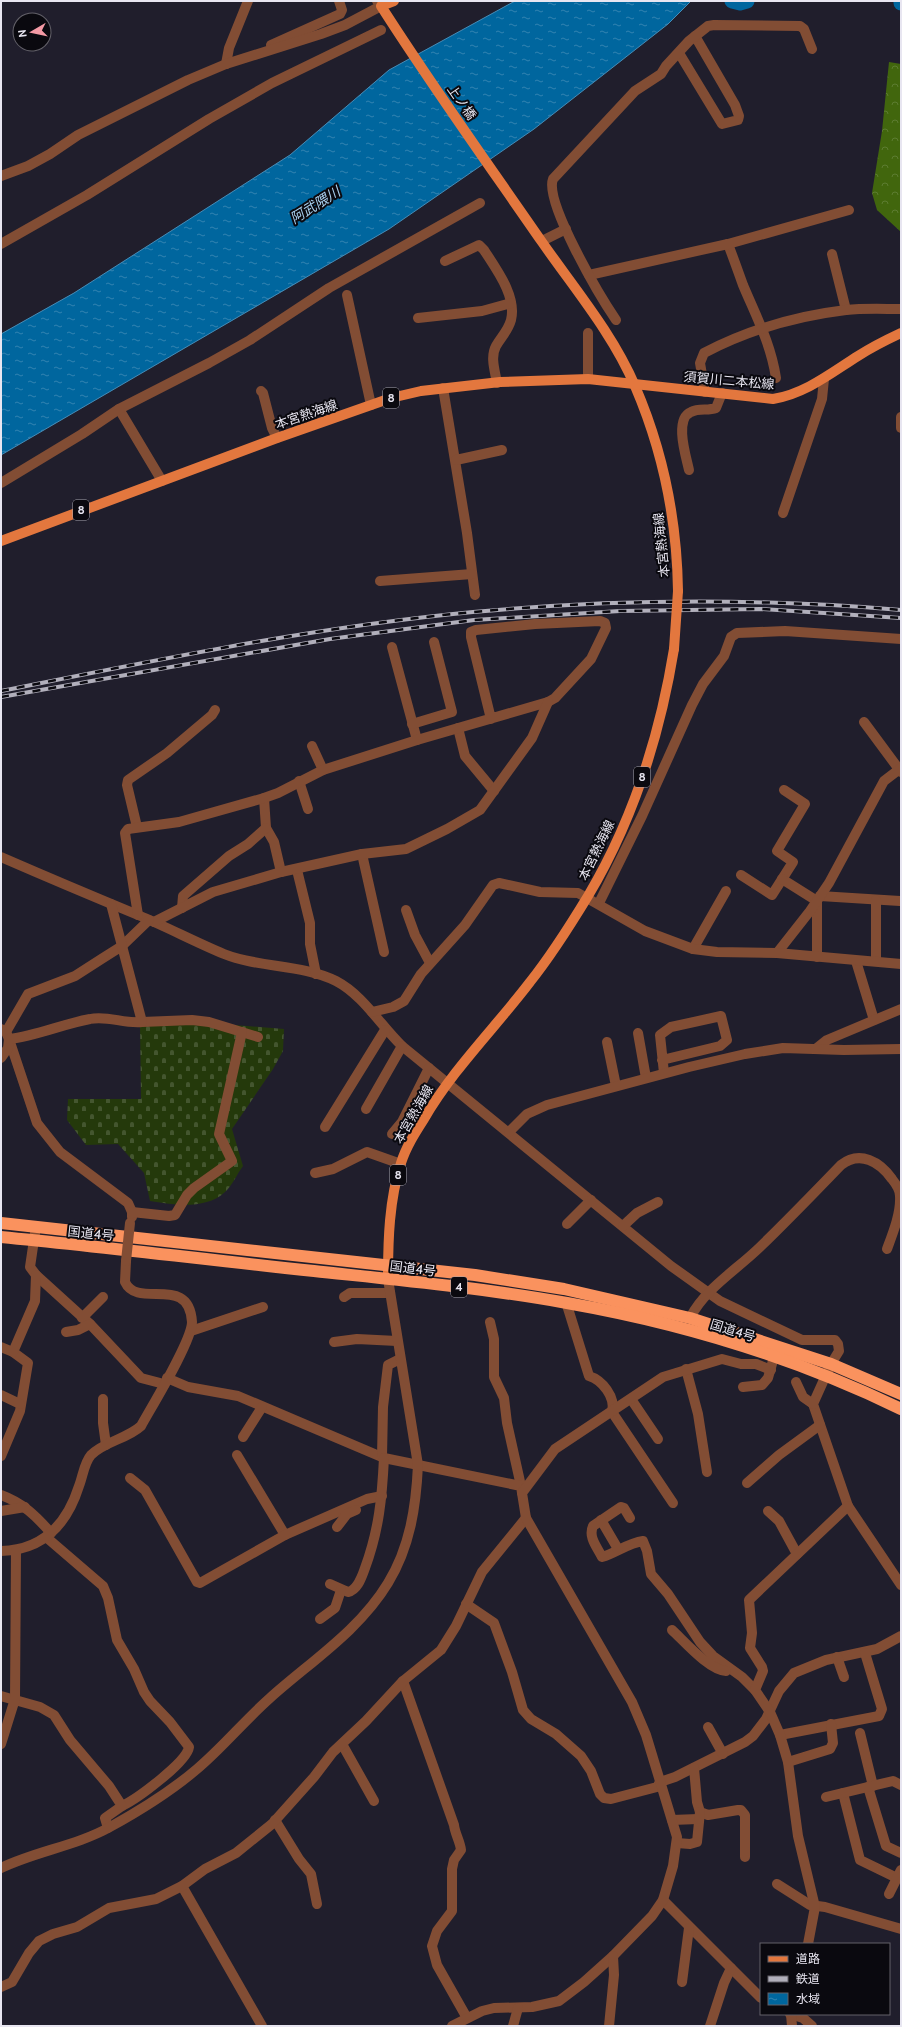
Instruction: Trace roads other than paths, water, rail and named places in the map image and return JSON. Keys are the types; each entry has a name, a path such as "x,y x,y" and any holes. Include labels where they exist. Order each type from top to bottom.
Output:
{"highway":[{"name":"国道4号","path":"1,1223 475,1274 564,1289 690,1318 829,1370 901,1394"},
{"name":"国道4号","path":"1,1237 388,1279 566,1302 646,1319 774,1357 829,1370 901,1408"}],"main road":[{"path":"379,4 394,1"},
{"name":"上ノ橋","path":"379,4 506,188"},
{"name":"本宮熱海線","path":"388,1279 393,1198 401,1164 409,1144 446,1082 531,981 588,896 619,835 643,774 660,718 674,649 678,591 676,543 660,456 649,420 634,384 594,315 506,188"},
{"name":"須賀川二本松線","path":"634,384 773,399 791,395 824,379 871,348 901,332"},
{"name":"本宮熱海線","path":"1,541 277,438 406,394 443,388 497,383 588,379 634,384"}],"street":[{"path":"226,62 229,48 248,1"},
{"path":"1,176 28,166 50,154 78,135 137,104 226,62 276,43 340,14 342,10 339,1"},
{"path":"226,62 322,34 345,25 379,4"},
{"path":"616,320 577,254 557,207 552,185 553,179 635,90 661,74 678,52 708,26 800,26 804,29 812,49"},
{"path":"1,244 87,195 215,115 272,83 380,30"},
{"path":"678,52 722,124 738,120 739,116 735,105 695,36"},
{"path":"1,483 82,434 119,409 209,363 250,340 329,288 480,203"},
{"path":"589,275 728,244 849,210"},
{"path":"542,241 566,229"},
{"path":"728,244 743,285 763,328 774,362 776,378"},
{"path":"445,261 479,245 488,256 511,302 512,313 509,326 493,353 497,383"},
{"path":"832,254 846,310"},
{"path":"347,295 371,405"},
{"path":"418,318 482,311 511,302"},
{"path":"705,392 700,363 704,353 763,328 797,318 846,310 901,309"},
{"path":"588,333 588,379"},
{"path":"783,513 822,399 824,379"},
{"path":"443,388 456,460 475,595"},
{"path":"261,391 265,398 272,428 277,438"},
{"path":"689,470 682,438 684,419 691,412 716,408 722,394"},
{"path":"119,409 162,481"},
{"path":"901,417 901,428"},
{"path":"456,460 502,450"},
{"path":"380,581 472,574"},
{"path":"138,915 125,833 128,830 137,827 179,822 264,798 278,793 323,770 417,740 491,719 548,702 554,698 591,659 606,628 603,622 535,624 476,630 472,632 471,637 491,719"},
{"path":"599,903 642,816 692,705 703,684 724,656 732,636 737,633 785,631 901,639"},
{"path":"412,724 452,712 434,642"},
{"path":"392,648 417,740"},
{"path":"1,1058 8,1048 6,1033 28,994 75,976 122,946 152,921 214,892 281,872 297,870 362,854 393,852 415,846 480,810 532,738 548,702"},
{"path":"137,827 127,785 128,780 167,753 212,715 215,710"},
{"path":"777,953 818,898 884,781 900,770 864,722"},
{"path":"458,728 465,756 494,791"},
{"path":"312,746 323,770"},
{"path":"299,781 308,809"},
{"path":"741,875 772,895 793,862 777,851 805,804 784,790"},
{"path":"264,798 266,828 274,842 281,872"},
{"path":"182,908 183,896 229,856 248,844 266,828"},
{"path":"362,854 384,952"},
{"path":"1,857 152,921 225,954 271,966 316,974 342,985 372,1012 385,1030 402,1046 671,1266 708,1294 802,1340 835,1340 838,1344 839,1351 813,1404 848,1506 901,1585"},
{"path":"297,870 310,923 310,944 316,974"},
{"path":"782,879 818,898 900,901"},
{"path":"372,1012 400,1004 430,963 465,925 496,883 540,892 578,893 588,896 645,931 693,949 717,952 777,953 901,964"},
{"path":"693,949 726,891"},
{"path":"817,957 818,898"},
{"path":"876,900 876,961"},
{"path":"111,904 142,1022"},
{"path":"406,910 415,935 430,963"},
{"path":"856,961 874,1020"},
{"path":"816,1048 827,1040 901,1009"},
{"path":"662,1060 720,1046 727,1040 721,1016 671,1027 660,1035 662,1060 664,1073"},
{"path":"6,1033 27,1037 90,1018 142,1022 192,1020 209,1022 258,1037"},
{"path":"325,1127 385,1030"},
{"path":"132,1212 169,1216 175,1215 187,1195 194,1188 232,1161 219,1134 242,1032"},
{"path":"1,1551 16,1551 30,1546 49,1535 64,1519 74,1503 87,1460 96,1451 135,1432 141,1426 191,1331 190,1311 184,1299 178,1296 144,1293 132,1289 125,1282 132,1212 128,1203 60,1152 37,1123 6,1033"},
{"path":"638,1033 646,1078"},
{"path":"607,1042 616,1086"},
{"path":"366,1109 402,1046"},
{"path":"509,1132 526,1114 547,1105 664,1073 745,1054 783,1048 901,1049"},
{"path":"392,1134 402,1122 429,1068"},
{"path":"315,1173 333,1169 367,1152 401,1164"},
{"path":"690,1318 695,1308 708,1294 758,1249 841,1165 851,1159 856,1158 873,1160 881,1166 896,1184 900,1195 898,1211 887,1249"},
{"path":"567,1224 592,1200"},
{"path":"623,1226 637,1213 658,1202"},
{"path":"36,1227 30,1267 36,1275 90,1324 141,1378 166,1381 188,1387 238,1396 383,1458 522,1489"},
{"path":"13,1352 35,1301 36,1275"},
{"path":"1,1868 31,1855 61,1846 108,1828 152,1803 197,1769 269,1698 350,1630 370,1608 388,1584 403,1553 414,1516 417,1496 418,1465 388,1279"},
{"path":"344,1297 350,1293 390,1293"},
{"path":"82,1318 103,1297"},
{"path":"566,1302 589,1376 595,1378 603,1385 610,1397 613,1408 612,1412 673,1503"},
{"path":"191,1331 263,1307"},
{"path":"452,2026 482,2011 494,2008 532,2007 559,2001 584,1982 613,1956 652,1916 663,1900 673,1866 677,1843 672,1820 641,1721 632,1702 526,1518 522,1489 507,1423 504,1398 494,1377 494,1339 490,1322"},
{"path":"66,1332 90,1324"},
{"path":"334,1342 357,1339 397,1342"},
{"path":"1,1347 13,1352 28,1363 20,1411 1,1456"},
{"path":"742,1387 762,1385 768,1378 774,1357"},
{"path":"330,1584 341,1590 352,1591 362,1577 375,1541 382,1496 383,1407 388,1364 400,1358"},
{"path":"522,1489 555,1449 663,1377 722,1359 741,1364 756,1364 770,1370"},
{"path":"686,1370 698,1414 707,1472"},
{"path":"796,1382 799,1398 813,1404"},
{"path":"1,1395 20,1404"},
{"path":"103,1399 103,1423 106,1445"},
{"path":"631,1399 658,1439"},
{"path":"243,1437 262,1407"},
{"path":"747,1483 778,1456 820,1425"},
{"path":"237,1455 285,1535"},
{"path":"130,1478 145,1490 197,1582 200,1583 285,1535 367,1499 382,1496"},
{"path":"1,1495 16,1500 25,1507 49,1535 103,1586 108,1598 117,1640 134,1669 144,1692 189,1747 188,1752 183,1758 166,1774 142,1794 105,1818 108,1828"},
{"path":"337,1527 347,1514 364,1504 367,1499"},
{"path":"755,1690 763,1671 750,1648 752,1633 749,1600 848,1506"},
{"path":"1,1511 25,1507"},
{"path":"630,1518 624,1508 620,1507 593,1526 591,1531 592,1538 602,1557 613,1554 618,1550 643,1541 647,1551 651,1574 668,1594 707,1650 732,1671 742,1677 755,1690 770,1712 780,1735 788,1762 798,1836 815,1907 808,1943"},
{"path":"768,1511 779,1521 797,1554"},
{"path":"1,1987 12,1982 29,1953 39,1941 53,1934 77,1927 109,1908 156,1899 182,1886 205,1869 236,1853 275,1820 314,1777 333,1752 366,1721 403,1681 441,1650 456,1626 482,1572 526,1518"},
{"path":"601,1520 618,1550"},
{"path":"1,1744 14,1699 16,1551"},
{"path":"320,1619 335,1608 341,1590"},
{"path":"466,1604 494,1623 512,1672 523,1710 532,1719 556,1734 581,1756 591,1771 600,1794 604,1798 611,1799 657,1787 660,1782 694,1768 745,1742 753,1736 770,1712 779,1691 792,1674 837,1657 865,1653 882,1647 901,1636"},
{"path":"672,1630 701,1657 716,1668 732,1671"},
{"path":"780,1735 831,1724 874,1718 881,1714 882,1709 865,1653"},
{"path":"837,1657 844,1677"},
{"path":"403,1681 462,1850 454,1860 452,1869 452,1912 437,1931 432,1946 437,1965 467,2018"},
{"path":"1,1696 40,1707 54,1715 70,1740 109,1786 122,1806"},
{"path":"788,1762 830,1749 833,1743 831,1724"},
{"path":"708,1727 722,1754"},
{"path":"860,1733 870,1786 886,1846 901,1853"},
{"path":"342,1744 374,1801"},
{"path":"677,1843 690,1844 697,1842 699,1816 694,1768"},
{"path":"826,1797 893,1781 901,1785"},
{"path":"843,1793 860,1860 899,1874 889,1894"},
{"path":"672,1820 738,1810 743,1812 746,1820 744,1833 745,1858"},
{"path":"275,1820 299,1859 311,1874 317,1904"},
{"path":"777,1884 815,1907 825,1907 901,1929"},
{"path":"182,1886 262,2026"},
{"path":"663,1900 689,1928 760,1997"},
{"path":"682,1982 689,1928"},
{"path":"609,2026 614,1975 613,1956"},
{"path":"710,2026 724,1982 731,1968"},
{"path":"513,2026 518,2008"},
{"path":"791,2015 792,2026"},
{"path":"794,2015 802,2018 812,2026"}],"water":[{"name":"阿武隈川","path":"515,1 691,1 668,24 534,129 389,229 1,455 1,334 74,293 290,155 389,70"}],"waterway":[{"path":"732,1 740,3 747,1"}],"railway":[{"path":"1,691 177,656 295,635 413,618 473,612 633,602 794,603 901,610"},
{"path":"1,697 330,639 474,620 620,611 761,609 901,618"}]}
